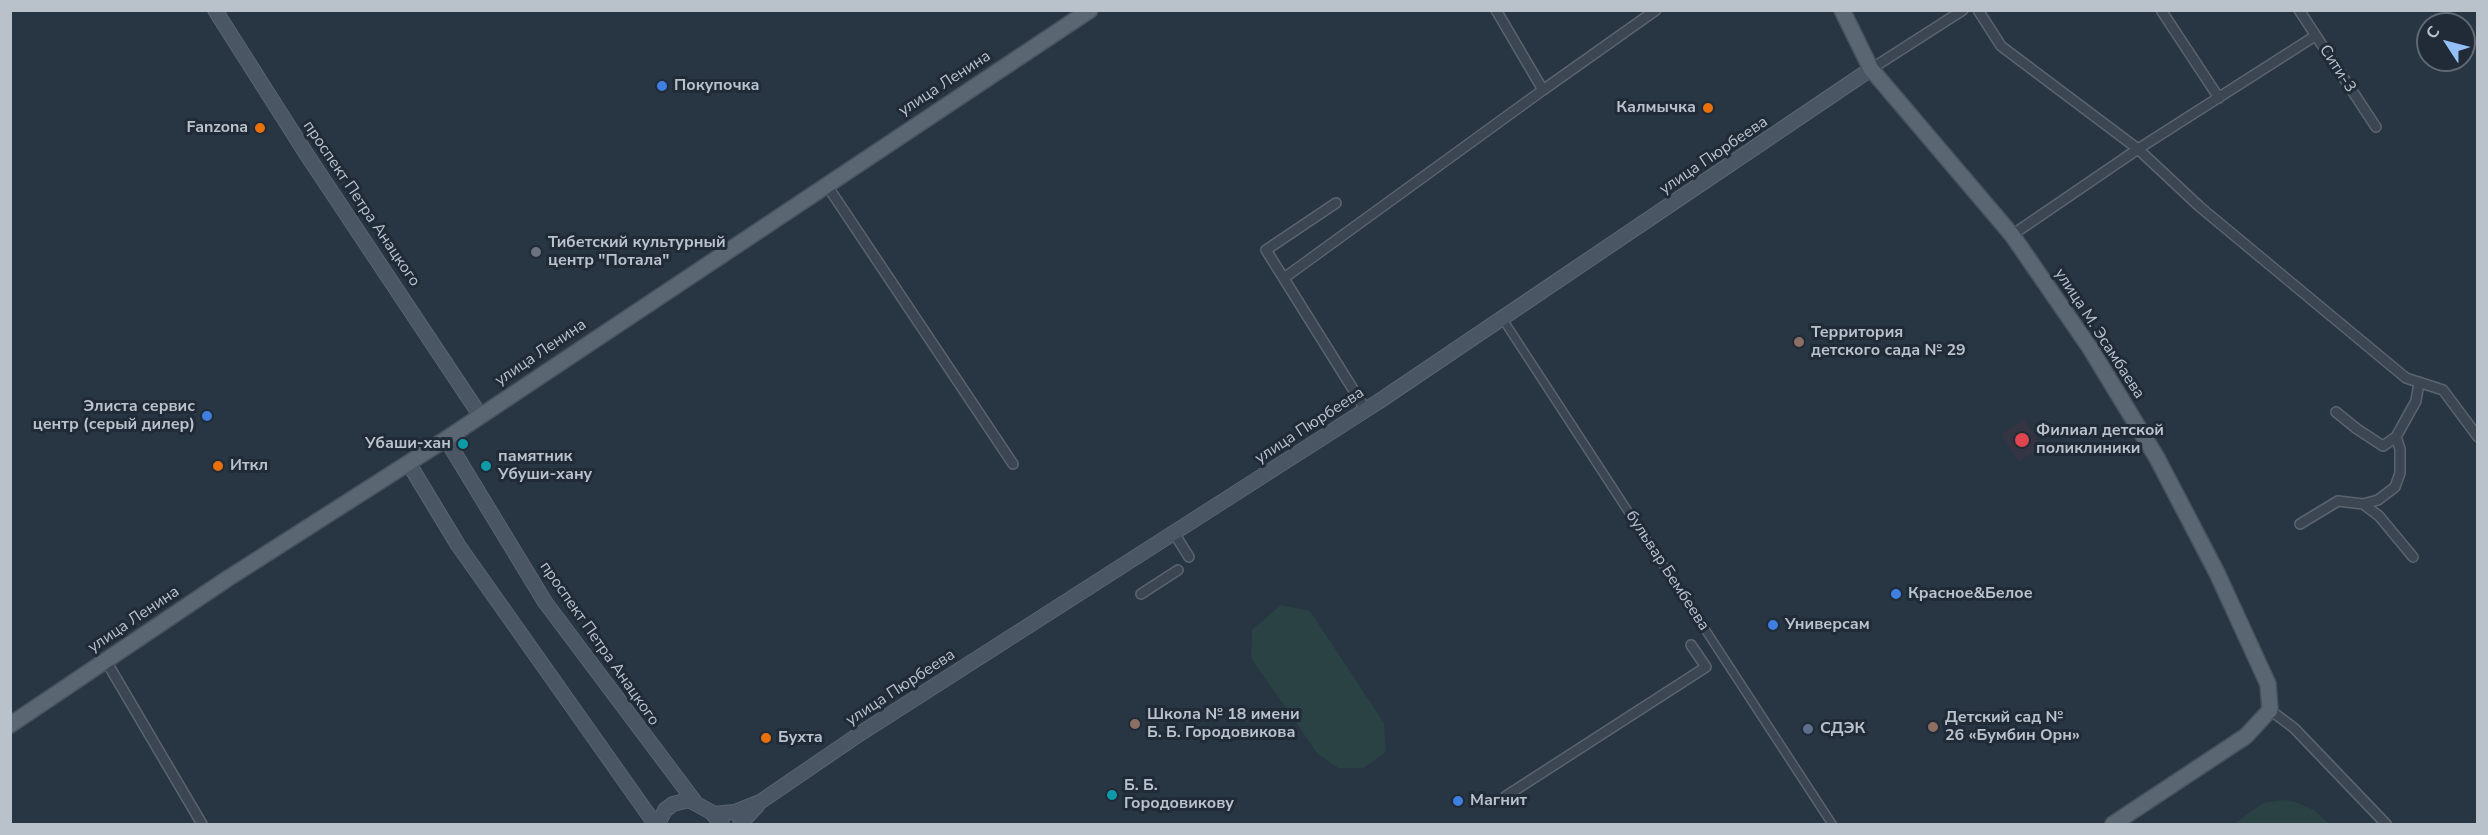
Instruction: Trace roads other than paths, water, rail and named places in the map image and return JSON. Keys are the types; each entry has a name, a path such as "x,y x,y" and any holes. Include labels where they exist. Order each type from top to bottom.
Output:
{"main road":[{"name":"проспект Петра Анацкого","path":"215,10 307,155 480,416"},
{"name":"улица Ленина","path":"10,724 227,579 409,464 1090,10"},
{"name":"улица М. Эсамбаева","path":"1842,10 1871,69 2012,235 2090,348 2157,458 2250,641 2268,684 2270,710"},
{"name":"улица Пюрбеева","path":"760,802 861,733 1365,410 1871,69"},
{"name":"проспект Петра Анацкого","path":"446,439 545,602 694,801 717,819"},
{"path":"409,464 458,545 657,825 665,810 673,804 683,800 694,801"},
{"path":"2113,825 2246,736 2270,710"},
{"path":"717,819 760,802"},
{"path":"740,825 760,802"}],"street":[{"path":"1496,10 1544,90"},
{"path":"1284,278 1656,10"},
{"path":"1871,69 1963,10"},
{"path":"1978,10 2001,46 2138,149 2227,229 2406,378 2443,390 2478,438"},
{"path":"2160,10 2219,98"},
{"name":"Сити-3","path":"2299,10 2376,127"},
{"path":"2012,235 2138,149 2315,36"},
{"path":"826,184 1013,464"},
{"path":"1336,203 1266,250 1365,410"},
{"name":"бульвар Бембеева","path":"1503,318 1832,825"},
{"path":"2336,412 2383,446 2396,437 2416,400 2419,382"},
{"path":"2300,524 2338,501 2363,504 2378,500 2395,487 2400,473 2400,449 2396,437"},
{"path":"2363,504 2379,516 2413,556"},
{"path":"1173,533 1189,556"},
{"path":"1141,594 1178,570"},
{"name":"бульвар Бембеева","path":"1506,796 1706,667 1691,645"},
{"path":"106,661 202,825"},
{"path":"2270,710 2294,728 2386,825"}],"place":[{"name":"Покупочка","path":"662,86"},
{"name":"Калмычка","path":"1708,108"},
{"name":"Fanzona","path":"260,128"},
{"name":"Тибетский культурный центр \"Потала\"","path":"536,252"},
{"name":"Территория детского сада № 29","path":"1799,342"},
{"name":"Элиста сервис центр (серый дилер)","path":"207,416"},
{"name":"Филиал детской поликлиники","path":"2022,440"},
{"name":"Убаши-хан","path":"463,444"},
{"name":"Иткл","path":"218,466"},
{"name":"памятник Убуши-хану","path":"486,466"},
{"name":"Красное&Белое","path":"1896,594"},
{"name":"Универсам","path":"1773,625"},
{"name":"Школа № 18 имени Б. Б. Городовикова","path":"1135,724"},
{"name":"Детский сад № 26 «Бумбин Орн»","path":"1933,727"},
{"name":"СДЭК","path":"1808,729"},
{"name":"Бухта","path":"766,738"},
{"name":"Б. Б. Городовикову","path":"1112,795"},
{"name":"Магнит","path":"1458,801"}]}
